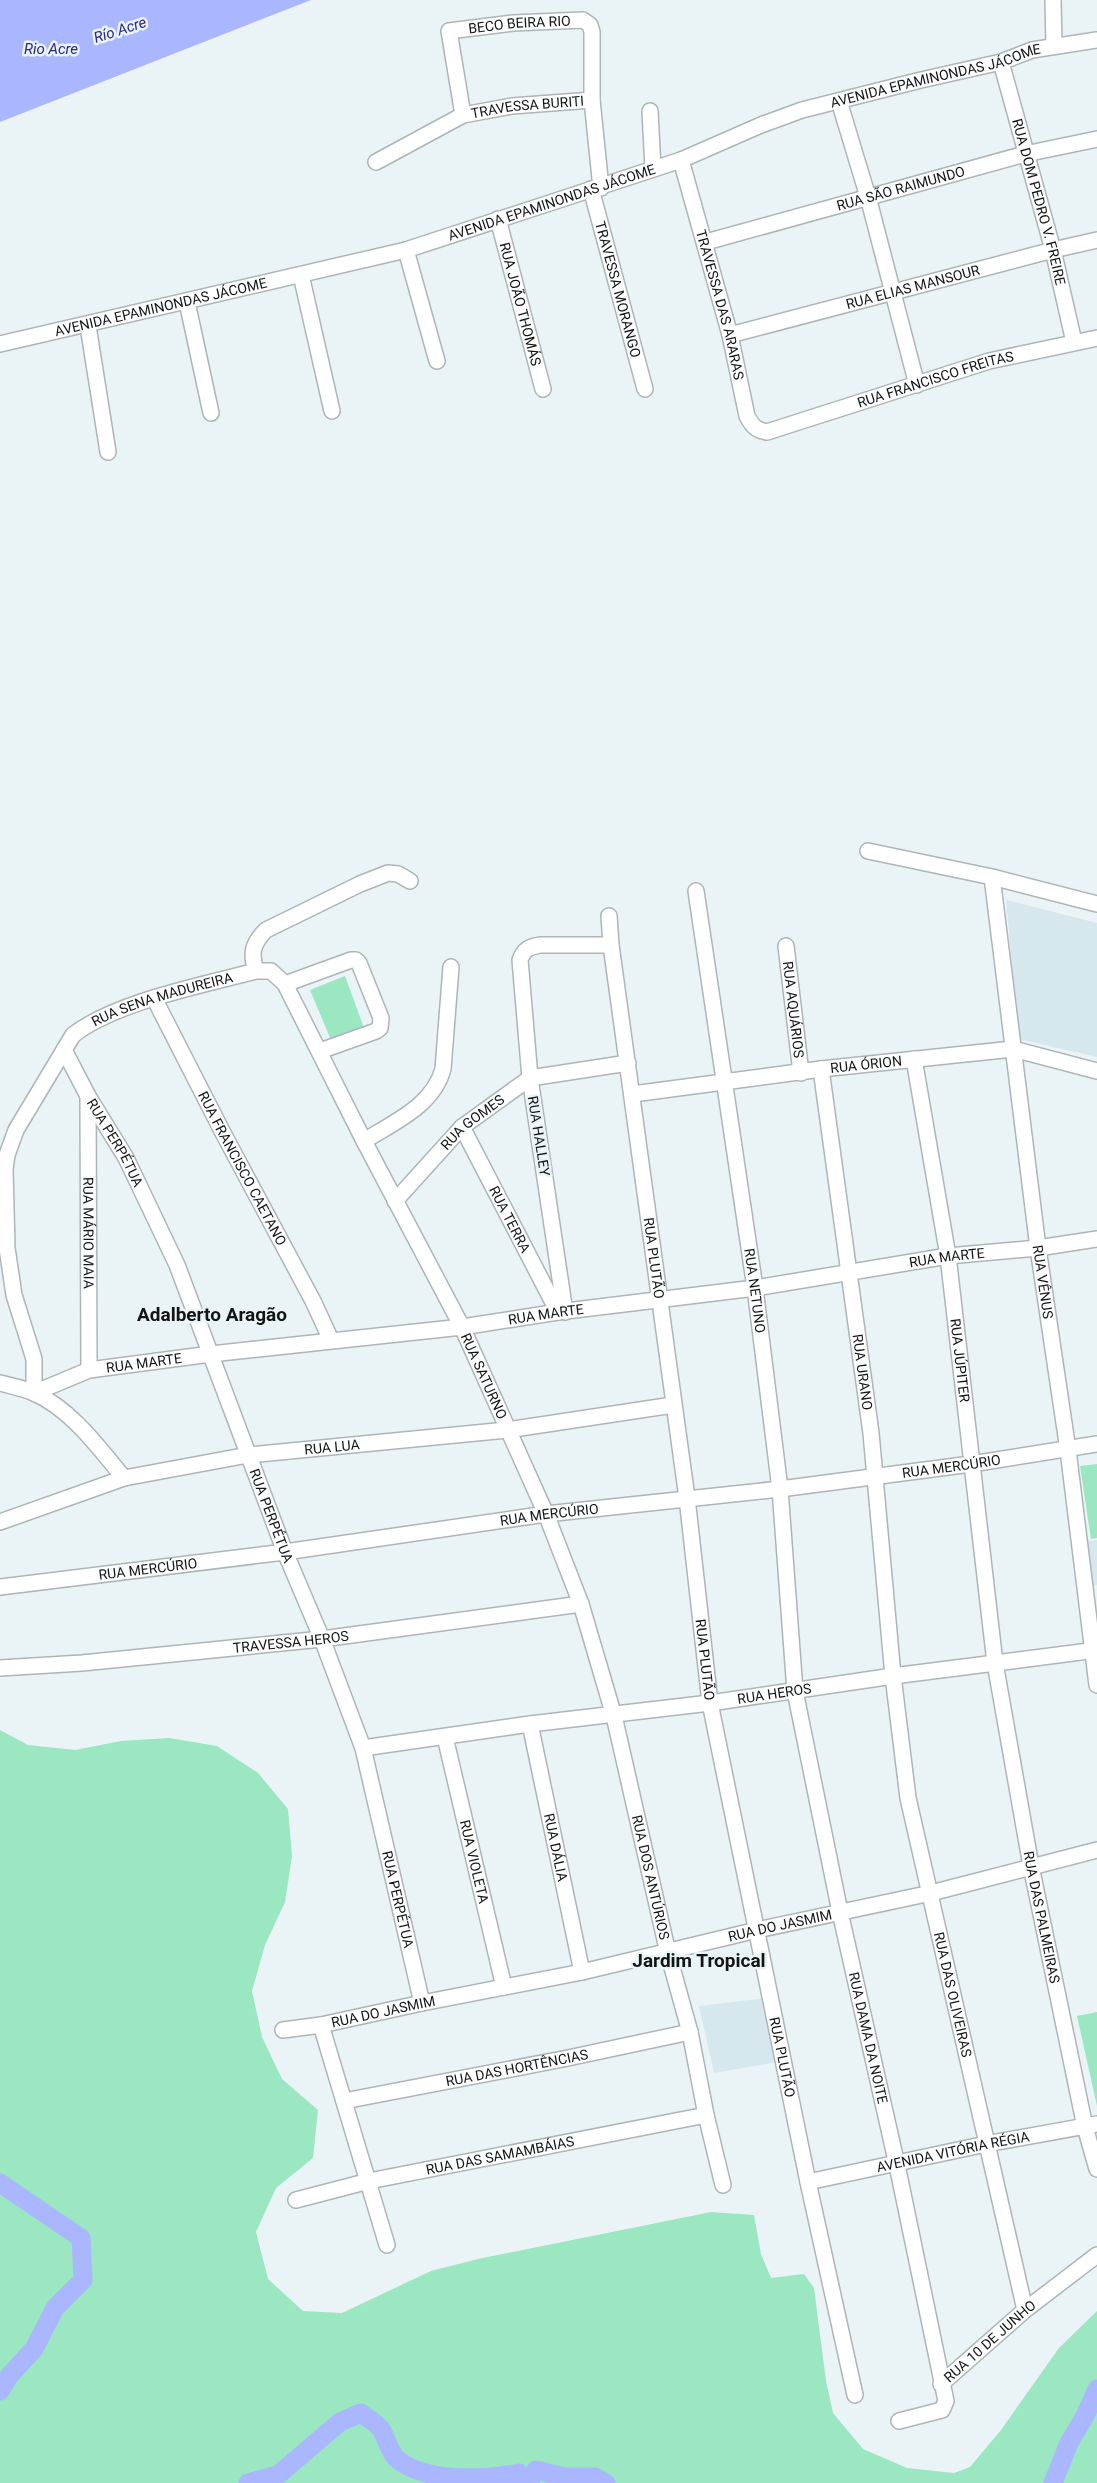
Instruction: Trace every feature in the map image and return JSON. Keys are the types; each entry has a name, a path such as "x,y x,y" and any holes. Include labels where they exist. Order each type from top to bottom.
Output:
{"street":[{"path":"1053,0 1054,45"},
{"name":"BECO BEIRA RIO","path":"449,32 513,23 583,20 590,25"},
{"name":"TRAVESSA MORANGO","path":"590,25 596,188 645,389"},
{"name":"TRAVESSA BURITI","path":"449,32 463,115"},
{"name":"AVENIDA EPAMINONDAS JÁCOME","path":"0,344 88,326 406,250 653,170 802,110 1001,62 1032,50 1054,45 1097,40"},
{"name":"RUA DOM PEDRO V. FREIRE","path":"1001,62 1052,250 1074,342"},
{"name":"TRAVESSA BURITI","path":"376,162 463,115 512,106 592,100"},
{"path":"839,101 868,197 917,385"},
{"path":"650,111 653,170"},
{"name":"RUA SÃO RAIMUNDO","path":"706,242 1025,154 1097,139"},
{"name":"TRAVESSA DAS ARARAS","path":"681,160 706,242 730,335 747,416 753,427 760,431 767,432 775,429"},
{"name":"RUA JOÃO THOMÁS","path":"498,219 543,389"},
{"name":"RUA ELIAS MANSOUR","path":"730,335 1052,250 1097,240"},
{"path":"406,250 437,361"},
{"path":"301,275 332,411"},
{"path":"187,302 211,413"},
{"path":"88,326 108,452"},
{"name":"RUA FRANCISCO FREITAS","path":"775,429 989,361 1097,338"},
{"path":"868,851 992,877 1097,904"},
{"path":"256,971 253,947 256,940 266,930 360,884 388,873 398,874 410,881"},
{"name":"RUA VÊNUS","path":"992,877 1038,1248 1095,1650 1097,1685"},
{"name":"RUA NETUNO","path":"696,890 755,1288 780,1489 795,1691"},
{"name":"RUA PLUTÃO","path":"609,916 611,944 687,1498 710,1704 808,2182 855,2395"},
{"name":"RUA HALLEY","path":"562,1312 530,1078 520,960 523,952 529,947 540,945 611,944"},
{"name":"RUA AQUÁRIOS","path":"786,946 801,1073"},
{"path":"285,984 353,959 359,963 382,1018 380,1028 320,1051"},
{"path":"364,1141 422,1104 440,1080 443,1069 451,967"},
{"name":"RUA SENA MADUREIRA","path":"4,1154 24,1114 73,1035 83,1027 154,998 256,971 271,971"},
{"name":"RUA SATURNO","path":"271,971 285,984 364,1141 462,1327 546,1514 581,1604 614,1716"},
{"name":"RUA FRANCISCO CAETANO","path":"154,998 222,1131 313,1301 331,1340"},
{"name":"RUA ÓRION","path":"633,1094 725,1084 821,1070 1013,1049 1097,1071"},
{"name":"RUA PERPÉTUA","path":"64,1050 88,1096 126,1158 177,1265 285,1552 322,1639 363,1748 422,2003"},
{"name":"RUA JÚPITER","path":"914,1059 948,1256 995,1663"},
{"name":"RUA GOMES","path":"395,1201 462,1127 530,1078 628,1063"},
{"name":"RUA URANO","path":"821,1070 850,1272 876,1475 894,1676"},
{"name":"RUA MÁRIO MAIA","path":"88,1096 89,1370"},
{"name":"RUA TERRA","path":"462,1127 562,1312"},
{"path":"4,1154 7,1248 14,1295 34,1359 34,1393"},
{"name":"RUA MARTE","path":"34,1393 89,1370 331,1340 462,1327 562,1312 755,1288 948,1256 1038,1248 1097,1238"},
{"path":"0,1383 34,1393 62,1410 91,1438 124,1478"},
{"name":"RUA LUA","path":"0,1522 124,1478 248,1455 507,1430 673,1405"},
{"name":"RUA MERCÚRIO","path":"0,1587 285,1552 546,1514 780,1489 972,1464 1097,1444"},
{"name":"TRAVESSA HEROS","path":"0,1668 82,1663 322,1639 581,1604"},
{"name":"RUA HEROS","path":"363,1748 530,1724 710,1704 894,1676 1095,1650"},
{"name":"RUA DAS PALMEIRAS","path":"995,1663 1031,1866 1091,2125 1097,2169"},
{"name":"RUA DAS OLIVEIRAS","path":"894,1676 908,1798 986,2144 1026,2310"},
{"name":"RUA DAMA DA NOITE","path":"795,1691 840,1912 897,2165 941,2384"},
{"name":"RUA DOS ANTÚRIOS","path":"614,1716 668,1953 690,2032 706,2115 723,2185"},
{"name":"RUA DÁLIA","path":"530,1724 582,1972"},
{"name":"RUA VIOLETA","path":"445,1737 504,1987"},
{"name":"RUA DO JASMIM","path":"283,2030 321,2025 668,1953 757,1930 931,1894 1097,1850"},
{"path":"321,2025 387,2246"},
{"name":"RUA DAS HORTÊNCIAS","path":"344,2101 568,2058 690,2032"},
{"name":"RUA DAS SAMAMBÁIAS","path":"296,2200 369,2181 706,2115"},
{"name":"AVENIDA VITÓRIA RÉGIA","path":"808,2182 897,2165 986,2144 1091,2125"},
{"name":"RUA 10 DE JUNHO","path":"899,2421 942,2410 946,2401 941,2384 1026,2310 1097,2255"}],"shaded area":[{"path":"1006,900 1097,923 1097,1057 1019,1039"},
{"path":"1097,1540 1097,1585 1092,1586 1085,1541"},
{"path":"766,1998 777,2062 714,2073 699,2006"}],"green space":[{"path":"345,976 364,1028 331,1040 310,990"},
{"path":"1097,1464 1097,1538 1091,1539 1080,1466"},
{"path":"0,1730 28,1745 75,1750 121,1741 169,1738 217,1746 258,1773 288,1809 292,1856 285,1902 265,1945 252,1991 262,2037 282,2079 318,2110 313,2158 276,2188 256,2232 268,2279 303,2311 342,2313 431,2271 478,2259 711,2212 754,2215 761,2254 771,2278 804,2274 814,2288 826,2381 833,2413 863,2449 907,2468 954,2473 970,2467 1001,2430 1059,2348 1097,2311 1097,2483 0,2483"},
{"path":"1097,2012 1097,2106 1077,2016"}],"water":[{"name":"Rio Acre","path":"0,0 311,0 0,122"}],"waterway":[{"path":"0,2183 81,2238 83,2280 55,2308 34,2349 9,2376 0,2391"},
{"path":"1053,2483 1069,2443 1085,2416 1097,2389"},
{"path":"248,2483 278,2475 340,2422 361,2413 380,2428 396,2458 422,2472 455,2478 489,2477 519,2473 526,2483"},
{"path":"529,2483 536,2470 564,2477 595,2477 606,2483"}],"district":[{"name":"Adalberto Aragão","path":"212,1314"},
{"name":"Jardim Tropical","path":"699,1960"}],"water label":[{"name":"Río Acre","path":"120,30"}]}
